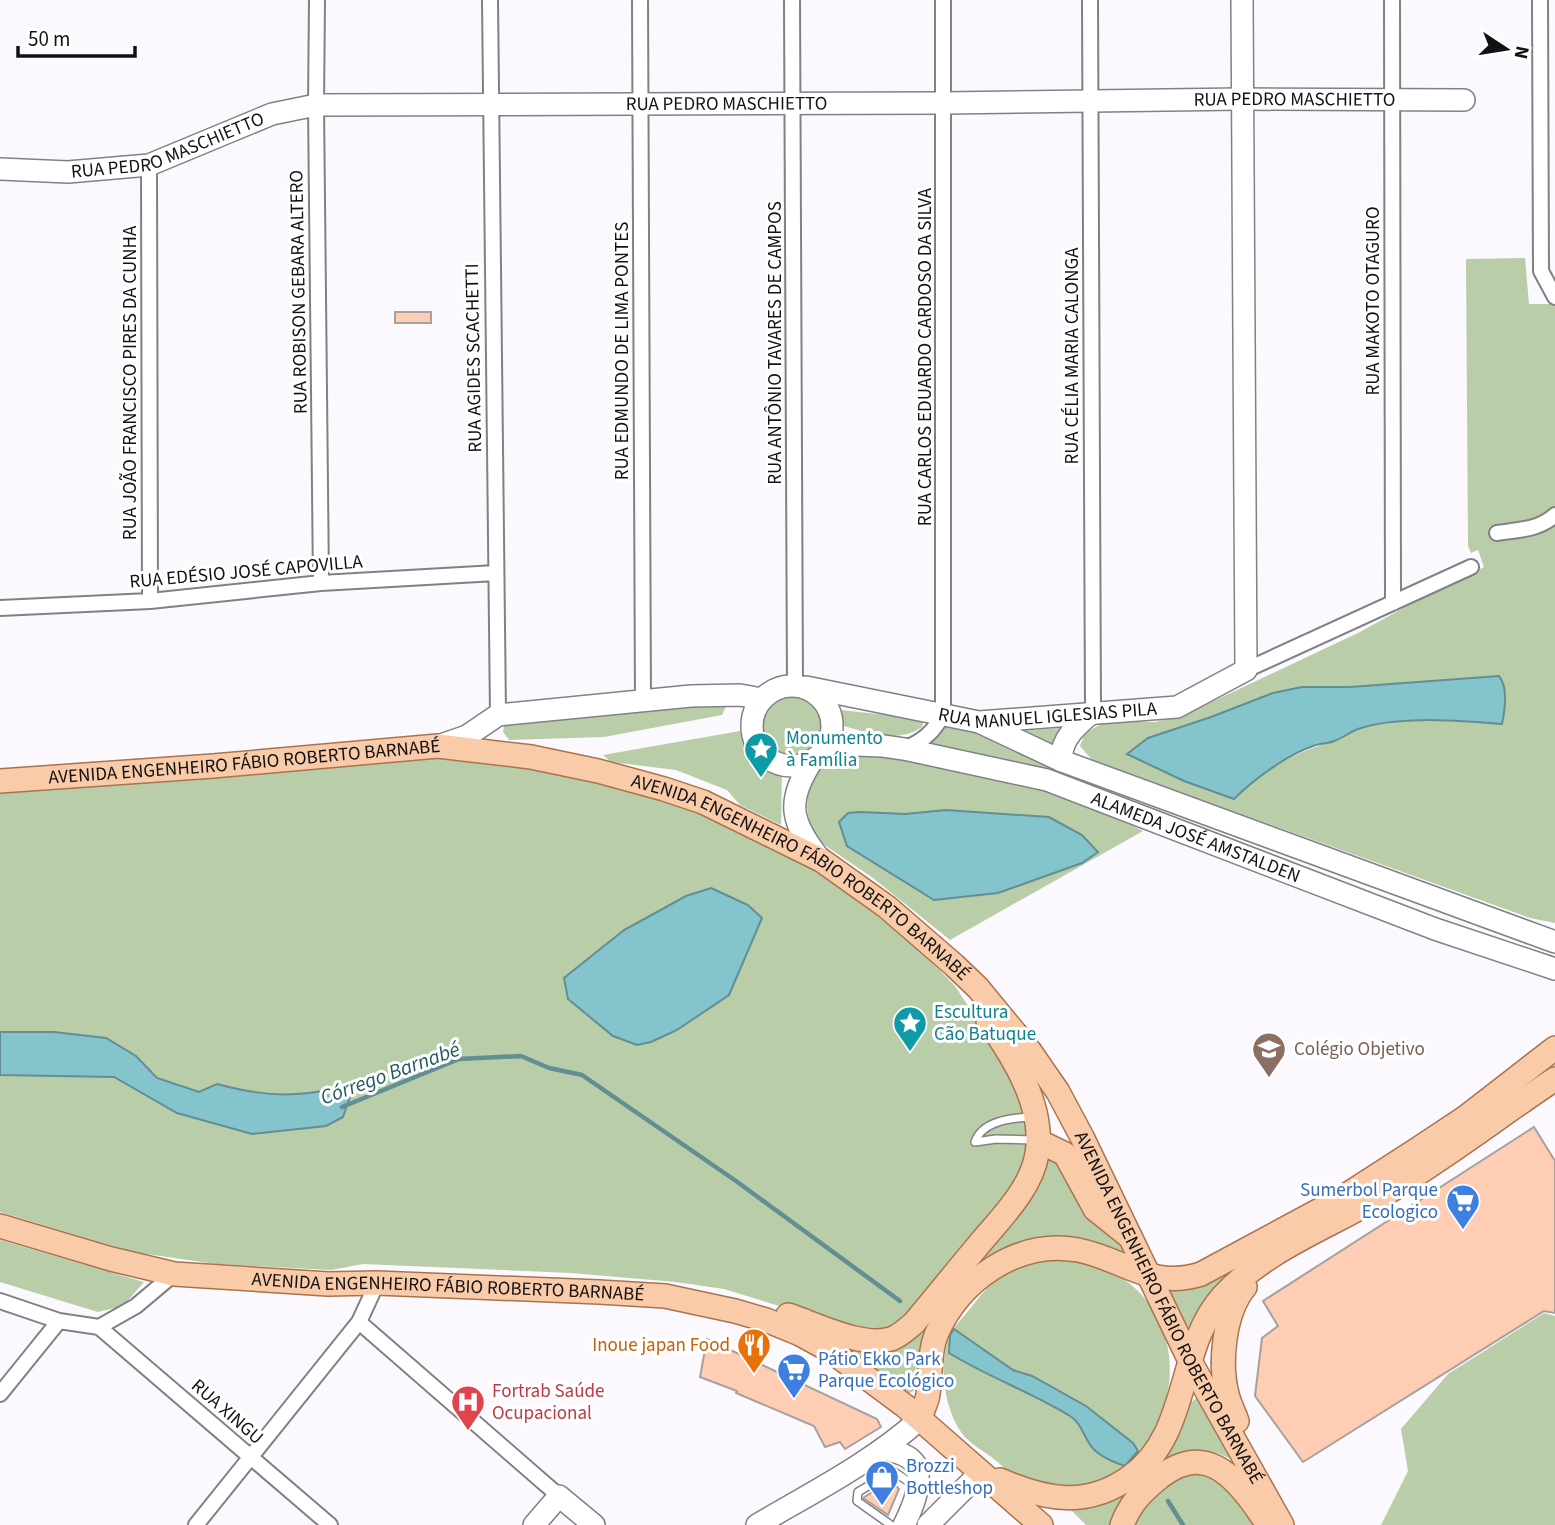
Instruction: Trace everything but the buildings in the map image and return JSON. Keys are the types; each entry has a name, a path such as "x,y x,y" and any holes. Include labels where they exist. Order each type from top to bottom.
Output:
{"main road":[{"name":"AVENIDA ENGENHEIRO FÁBIO ROBERTO BARNABÉ","path":"0,781 438,746 531,757 664,789 703,802 821,860 868,893 978,988 1029,1050 1058,1092 1132,1238 1191,1363 1282,1525"},
{"path":"653,1295 672,1288 703,1291 774,1310 851,1337 890,1340 914,1323 1023,1189 1037,1157 1036,1116 1019,1072 1003,1043 965,990 942,965 929,944"},
{"path":"919,1419 927,1398 936,1334 974,1282 997,1265 1034,1251 1061,1249 1078,1250 1165,1279 1183,1280 1201,1274 1342,1198 1466,1117 1555,1048"},
{"path":"981,1472 1028,1492 1051,1497 1079,1498 1114,1487 1132,1476 1158,1447 1169,1428 1202,1326 1222,1297 1239,1281 1278,1251 1388,1193 1555,1079"},
{"path":"1038,1141 1065,1154 1095,1209 1132,1238"},
{"name":"AVENIDA ENGENHEIRO FÁBIO ROBERTO BARNABÉ","path":"0,1226 111,1259 174,1274 328,1284 377,1283 653,1295 735,1311 800,1334 831,1351 919,1419 1041,1525"},
{"path":"1252,1470 1248,1446 1227,1394 1224,1369 1226,1332 1228,1318 1239,1294 1278,1251"},
{"path":"1191,1363 1226,1332"},
{"path":"1122,1525 1128,1509 1138,1496 1166,1472 1193,1462 1205,1462 1220,1468 1239,1484 1268,1525"}],"street":[{"name":"RUA ROBISON GEBARA ALTERO","path":"317,0 321,583"},
{"name":"RUA AGIDES SCACHETTI","path":"490,0 498,715"},
{"name":"RUA EDMUNDO DE LIMA PONTES","path":"640,0 643,702"},
{"name":"RUA ANTÔNIO TAVARES DE CAMPOS","path":"792,0 800,686"},
{"name":"RUA CARLOS EDUARDO CARDOSO DA SILVA","path":"943,0 943,714"},
{"name":"RUA CÉLIA MARIA CALONGA","path":"1090,0 1093,712"},
{"path":"1242,0 1246,670"},
{"name":"RUA MAKOTO OTAGURO","path":"1392,0 1393,603"},
{"path":"1540,0 1548,144 1541,271 1555,297"},
{"name":"RUA PEDRO MASCHIETTO","path":"0,169 68,172 149,165 272,114 316,105 1464,100"},
{"name":"RUA JOÃO FRANCISCO PIRES DA CUNHA","path":"149,165 150,601"},
{"path":"1497,533 1534,527 1548,522 1555,515"},
{"name":"RUA MANUEL IGLESIAS PILA","path":"800,686 979,722 1177,707 1246,670 1471,567"},
{"name":"RUA EDÉSIO JOSÉ CAPOVILLA","path":"0,608 150,601 321,583 496,573"},
{"path":"812,761 790,767 773,762 759,750 752,733 753,715 762,699 772,691 783,686 800,686 816,692 824,700 831,714 832,729 828,744 812,761 796,790 794,801 795,815 803,838 821,860"},
{"path":"438,746 467,736 498,715 703,696 740,695 762,699"},
{"path":"1062,761 1061,753 1076,725 1093,712"},
{"path":"904,749 920,742 929,734 943,714"},
{"name":"ALAMEDA JOSÉ AMSTALDEN","path":"979,722 1062,761 1550,939"},
{"name":"ALAMEDA JOSÉ AMSTALDEN","path":"828,744 904,749 1047,780 1435,929 1555,968"},
{"path":"0,1301 59,1321 99,1327 136,1306 174,1274"},
{"path":"196,1525 359,1322 377,1283"},
{"path":"0,1394 59,1321"},
{"path":"359,1322 594,1525"},
{"name":"RUA XINGU","path":"99,1327 330,1525"},
{"path":"757,1525 885,1449 919,1419"},
{"path":"885,1449 904,1454 915,1465 918,1481 915,1499 904,1525"},
{"path":"928,1525 981,1472"},
{"path":"534,1525 559,1496"}],"lane":[{"path":"1036,1116 1007,1119 986,1127 977,1135 975,1142 1014,1139 1038,1141"},
{"path":"891,1525 857,1501 858,1493 893,1471 909,1482 915,1499"}],"green space":[{"path":"1525,258 1529,304 1555,304 1555,923 1530,918 1092,760 1080,746 1085,733 1107,721 1156,722 1203,706 1360,632 1484,567 1478,550 1471,553 1468,546 1466,259","holes":["1499,676 1503,680 1501,724 1413,721 1361,728 1279,764 1234,798 1148,738 1273,693 1302,687 1350,687"]},
{"path":"784,693 796,693 813,702 820,713 820,737 813,748 796,757 784,757 772,752 763,743 758,731 758,719 763,707 772,698"},
{"path":"727,704 722,715 604,737 509,740 503,732 505,721 516,718"},
{"path":"840,710 924,719 922,727 912,732 882,735 841,725"},
{"path":"945,724 972,727 1105,786 1104,789 1018,763 926,745"},
{"path":"1060,728 1056,748 1015,731"},
{"path":"740,731 745,747 759,763 782,771 781,825 740,805 727,790 676,770 611,762 603,755"},
{"path":"872,754 1042,787 1097,808 1143,831 950,940 873,878 823,844 810,827 807,807 809,778 836,757","holes":["946,810 1049,817 1082,835 1082,863 934,900 875,864 905,814"]},
{"path":"423,758 496,760 578,774 686,805 793,857 851,894 922,952 955,986 988,1036 1025,1104 1031,1143 1028,1165 993,1214 917,1307 893,1327 879,1331 861,1331 724,1289 676,1282 571,1273 363,1264 331,1270 216,1264 133,1252 0,1212 0,789"},
{"path":"1048,1150 1122,1238 1130,1259 1088,1243 970,1274 922,1386 908,1394 844,1344 885,1349"},
{"path":"0,1240 144,1282 123,1306 98,1312 0,1282"},
{"path":"1258,1253 1219,1286 1190,1327 1186,1326 1167,1290 1192,1285"},
{"path":"1050,1258 1094,1265 1129,1283 1146,1300 1159,1321 1167,1343 1170,1367 1168,1391 1161,1414 1139,1451 1111,1475 1078,1488 1042,1487 1011,1474 961,1432 950,1411 945,1385 944,1359 950,1335 978,1298 995,1281 1013,1269"},
{"path":"1544,1313 1555,1316 1555,1525 1381,1525 1408,1471 1401,1429 1448,1374"},
{"path":"1201,1394 1238,1463 1201,1450 1164,1461 1161,1456 1180,1429 1187,1406"},
{"path":"1191,1470 1219,1480 1261,1525 1129,1525 1140,1504"},
{"path":"1134,1486 1112,1525 1086,1525 1068,1507"}],"water":[{"path":"1499,676 1505,692 1502,724 1410,720 1358,729 1337,740 1292,755 1234,799 1184,781 1127,754 1148,738 1273,693 1302,687 1350,687"},
{"path":"946,810 1049,817 1082,835 1098,852 1082,863 998,893 934,900 847,846 839,822 848,813 905,814"},
{"path":"711,888 748,905 762,918 729,995 677,1030 651,1042 637,1045 613,1036 568,999 564,978 624,930 686,896"},
{"path":"0,1032 54,1032 106,1038 136,1056 157,1078 199,1092 217,1084 266,1094 329,1091 351,1094 343,1117 326,1126 252,1134 177,1113 114,1077 0,1075"},
{"path":"954,1329 1013,1370 1032,1376 1086,1406 1133,1443 1138,1451 1125,1466 1100,1454 1070,1416 949,1353 950,1335"}],"waterway":[{"name":"Córrego Barnabé","path":"342,1107 459,1059 521,1056 549,1068 582,1075 736,1181 900,1301"},
{"path":"1168,1501 1183,1525"}],"place":[{"name":"Monumento à Família","path":"761,779"},
{"name":"Escultura Cão Batuque","path":"910,1053"},
{"name":"Colégio Objetivo","path":"1269,1079"},
{"name":"Sumerbol Parque Ecologico","path":"1463,1231"},
{"name":"Inoue japan Food","path":"754,1375"},
{"name":"Pátio Ekko Park Parque Ecológico","path":"794,1400"},
{"name":"Fortrab Saúde Ocupacional","path":"468,1432"},
{"name":"Brozzi Bottleshop","path":"882,1507"}]}
